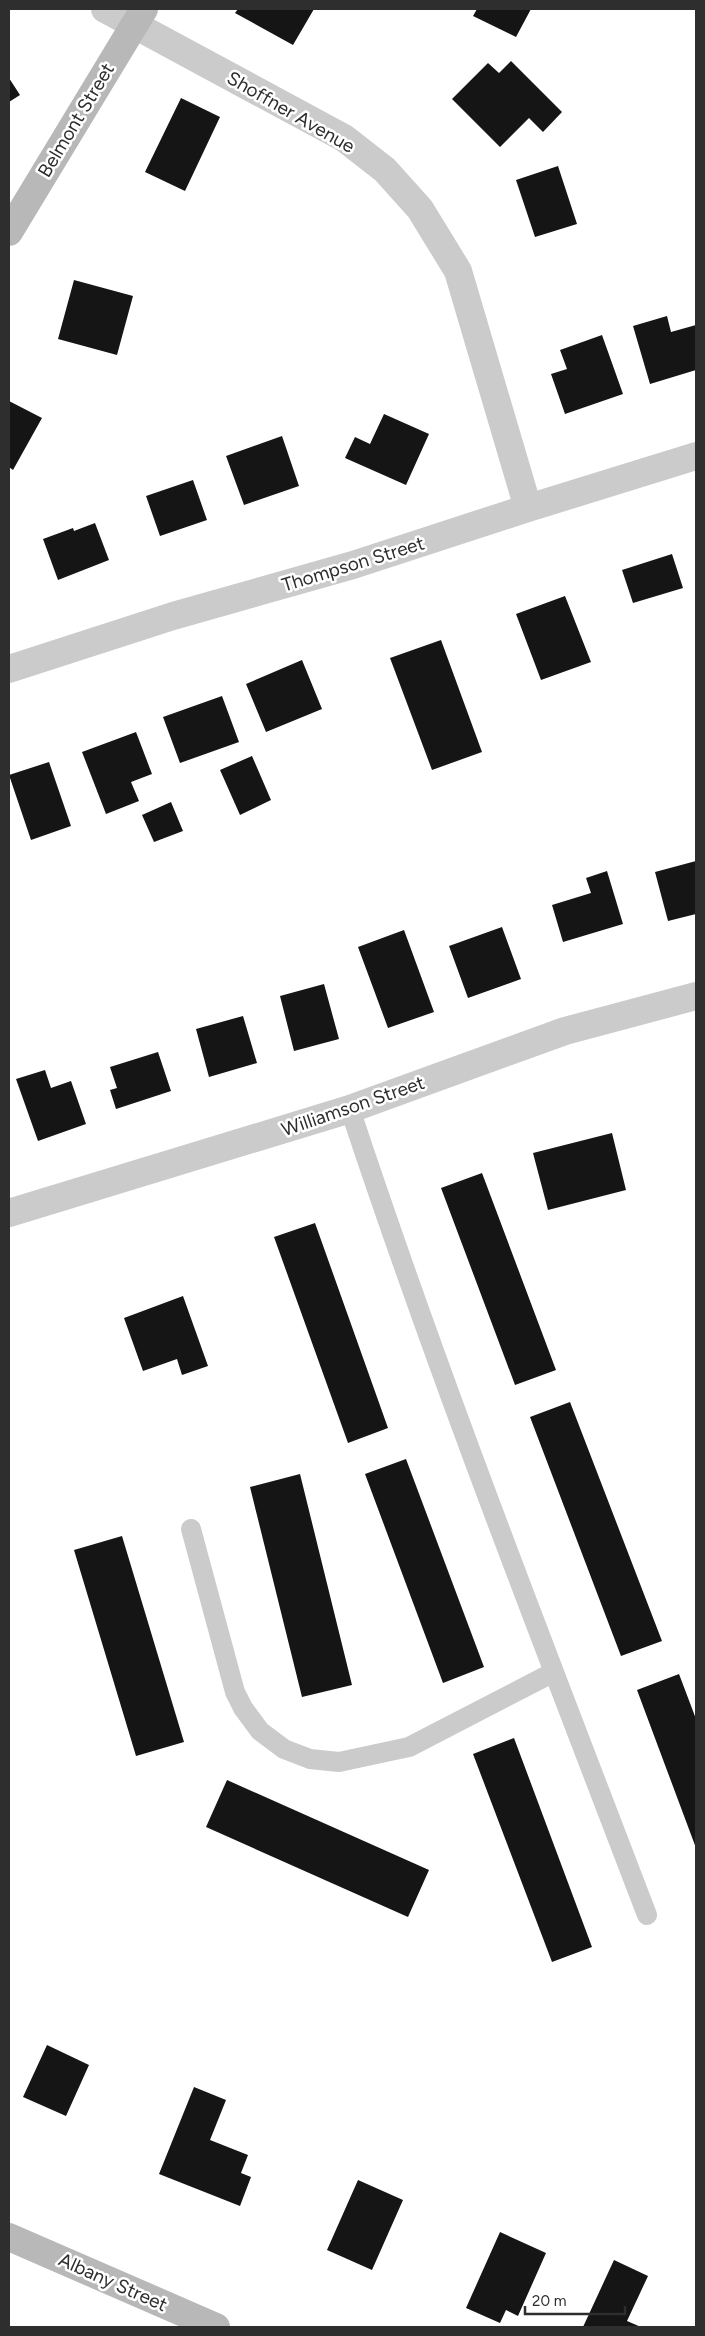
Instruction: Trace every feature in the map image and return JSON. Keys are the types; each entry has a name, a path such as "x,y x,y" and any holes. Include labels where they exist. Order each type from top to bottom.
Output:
{"street":[{"name":"Shoffner Avenue","path":"105,9 138,17 344,138 385,170 420,209 458,270 528,508"},
{"name":"Belmont Street","path":"9,232 138,17"},
{"name":"Thompson Street","path":"9,669 173,616 353,565 696,456"},
{"name":"Williamson Street","path":"9,1213 350,1109 565,1031 696,996"},
{"name":"Albany Street","path":"9,2237 216,2327"}],"lane":[{"path":"350,1109 392,1234 554,1672 647,1915"},
{"path":"191,1529 236,1692 243,1708 260,1732 284,1749 310,1759 339,1762 408,1747 554,1672"}],"building":[{"path":"238,9 314,9 293,45 235,13"},
{"path":"477,9 531,9 516,37 473,16"},
{"path":"511,61 562,112 543,132 529,118 500,147 452,99 488,63 499,73"},
{"path":"9,78 20,95 9,102"},
{"path":"181,98 220,117 185,191 145,172"},
{"path":"558,166 577,224 535,237 516,180"},
{"path":"74,280 133,296 117,355 58,339"},
{"path":"667,316 671,332 696,325 696,370 650,384 633,326"},
{"path":"602,335 623,394 565,414 551,374 567,369 560,350"},
{"path":"9,401 42,418 13,470 9,467"},
{"path":"384,414 429,434 406,485 345,458 355,437 370,444"},
{"path":"282,436 299,486 244,505 226,456"},
{"path":"193,480 207,520 160,536 146,496"},
{"path":"95,523 109,560 58,580 43,539 73,528 74,531"},
{"path":"672,554 683,588 633,603 622,570"},
{"path":"565,596 591,662 541,680 516,614"},
{"path":"441,640 482,752 432,770 390,658"},
{"path":"302,660 322,709 266,732 246,684"},
{"path":"222,696 239,742 180,763 163,717"},
{"path":"136,732 152,774 131,782 139,801 106,814 82,752"},
{"path":"252,756 271,800 240,815 220,770"},
{"path":"49,762 71,826 31,840 9,775"},
{"path":"171,802 183,831 154,842 142,815"},
{"path":"696,861 696,914 668,921 655,872"},
{"path":"607,871 623,924 563,942 552,905 591,893 586,878"},
{"path":"502,927 521,979 468,998 449,946"},
{"path":"404,930 434,1012 388,1028 358,947"},
{"path":"324,984 339,1039 294,1051 280,996"},
{"path":"243,1016 257,1063 209,1077 196,1029"},
{"path":"158,1052 171,1091 116,1109 110,1090 117,1088 110,1067"},
{"path":"45,1070 51,1088 71,1081 86,1124 38,1141 16,1079"},
{"path":"612,1133 626,1190 548,1210 533,1153"},
{"path":"482,1173 556,1370 515,1385 441,1188"},
{"path":"315,1223 388,1428 348,1443 274,1237"},
{"path":"183,1296 208,1366 182,1375 177,1359 143,1371 124,1318"},
{"path":"570,1402 662,1641 621,1656 530,1417"},
{"path":"406,1459 484,1667 443,1683 365,1474"},
{"path":"300,1474 352,1685 302,1697 250,1487"},
{"path":"122,1536 184,1742 136,1756 74,1550"},
{"path":"679,1674 696,1719 696,1848 637,1690"},
{"path":"514,1738 592,1947 552,1962 473,1754"},
{"path":"227,1780 429,1870 408,1917 206,1827"},
{"path":"47,2045 89,2065 66,2116 23,2097"},
{"path":"194,2087 226,2100 210,2140 248,2155 241,2173 251,2177 240,2206 159,2174"},
{"path":"358,2180 403,2200 372,2270 327,2250"},
{"path":"500,2232 546,2253 518,2316 506,2310 500,2323 466,2308"},
{"path":"614,2260 648,2276 627,2321 641,2327 583,2327"}]}
